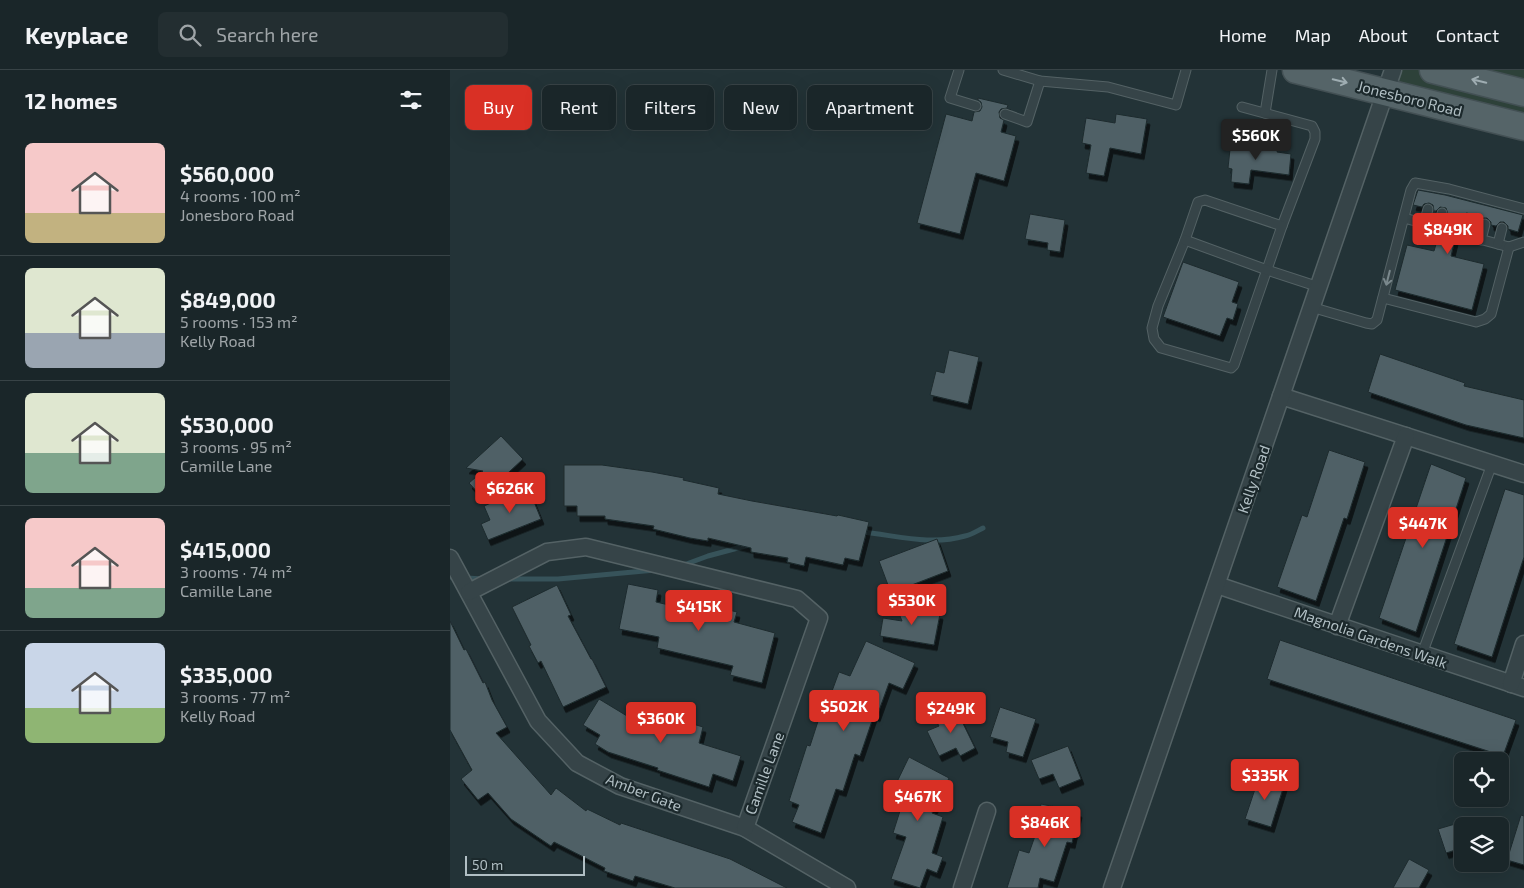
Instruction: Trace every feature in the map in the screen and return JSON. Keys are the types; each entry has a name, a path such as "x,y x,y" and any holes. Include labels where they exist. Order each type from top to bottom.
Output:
{"main road":[{"name":"Jonesboro Road","path":"1296,70 1389,81 1524,127"},
{"path":"1433,70 1524,93"}],"street":[{"name":"Kelly Road","path":"1112,888 1389,81"},
{"path":"1282,396 1524,474"},
{"path":"1337,626 1406,436"},
{"name":"Camille Lane","path":"469,592 547,552 586,547 797,599 819,618 745,828"},
{"name":"Amber Gate","path":"450,558 538,721 577,763 620,786 745,828 847,888"},
{"name":"Magnolia Gardens Walk","path":"1217,585 1517,686"},
{"path":"1517,686 1524,644"},
{"path":"962,888 987,810"}],"lane":[{"path":"959,70 950,98 976,106"},
{"path":"1003,70 1040,81 1108,87 1176,105 1186,70"},
{"path":"1265,113 1272,70"},
{"path":"1005,114 1027,122 1040,81"},
{"path":"1242,107 1312,126 1315,132 1315,139 1266,270 1234,365 1231,368 1161,348 1154,338 1152,328 1158,306 1185,240 1198,202 1205,200 1282,226"},
{"path":"1311,307 1372,324 1377,320 1410,190 1415,183 1506,207 1524,209"},
{"path":"1424,224 1428,209"},
{"path":"1404,218 1439,228 1442,213"},
{"path":"1466,218 1459,234 1509,248 1524,242"},
{"path":"1481,240 1485,224"},
{"path":"1498,244 1502,228"},
{"path":"1185,240 1319,287"},
{"path":"1383,298 1476,322 1485,319 1491,314 1509,248"},
{"path":"1422,654 1492,464"}],"green space":[{"path":"1399,70 1524,70 1524,117 1395,82"}],"building":[{"path":"978,98 1008,105 1007,108 1001,109 999,112 1000,118 1004,120 1001,132 1016,136 1004,181 976,173 960,234 917,223 946,114 972,121 974,112 980,111 982,107"},
{"path":"1116,114 1147,119 1141,154 1110,148 1104,176 1086,173 1091,145 1082,143 1086,118 1115,123"},
{"path":"1231,140 1259,143 1258,147 1278,149 1277,152 1291,154 1289,175 1251,170 1249,184 1231,182 1232,169 1228,168"},
{"path":"1418,190 1523,215 1518,232 1508,229 1504,222 1500,222 1496,226 1491,225 1487,218 1483,218 1479,222 1472,220 1471,215 1467,213 1461,215 1457,227 1451,231 1451,235 1455,239 1451,256 1484,264 1472,310 1395,290 1407,245 1434,251 1439,234 1445,233 1447,229 1448,214 1446,208 1440,207 1434,211 1433,205 1429,203 1424,204 1422,207 1413,205"},
{"path":"1030,214 1065,220 1060,252 1047,250 1048,243 1025,239"},
{"path":"1183,262 1239,282 1232,302 1238,304 1233,320 1227,318 1220,336 1163,317"},
{"path":"949,350 979,357 968,404 930,395 936,371 944,373"},
{"path":"1380,354 1465,383 1464,386 1524,400 1524,438 1466,425 1368,392"},
{"path":"501,436 523,459 482,497 469,483 483,471 466,468"},
{"path":"1329,450 1365,462 1347,519 1344,518 1316,601 1277,587 1302,515 1307,517"},
{"path":"1431,464 1466,478 1416,632 1379,618"},
{"path":"564,465 602,465 652,472 684,478 683,480 719,488 718,494 869,522 859,561 845,558 843,565 806,557 804,566 787,562 788,558 751,552 751,548 708,538 708,541 690,538 653,529 654,526 605,519 605,516 577,516 577,506 564,506"},
{"path":"528,487 541,519 488,540 481,524 490,520 484,506"},
{"path":"1505,489 1524,495 1524,557 1492,657 1454,644"},
{"path":"937,539 948,571 891,593 879,561"},
{"path":"628,584 658,590 656,602 682,608 684,599 737,612 734,622 775,633 762,683 730,675 733,666 657,648 659,637 619,629"},
{"path":"557,585 571,615 568,616 606,687 563,707 541,661 538,663 529,646 531,645 512,607"},
{"path":"896,606 940,614 934,645 880,636 883,618 902,621"},
{"path":"450,621 464,650 466,649 483,683 485,682 492,700 507,727 496,733 551,795 556,788 586,811 587,809 620,825 621,823 730,859 787,888 675,888 635,876 633,881 604,871 605,868 554,842 551,846 511,819 488,793 478,800 461,779 472,770 450,730"},
{"path":"1280,640 1516,720 1504,752 1491,752 1267,679"},
{"path":"866,641 915,663 903,689 889,683 877,716 874,715 860,756 855,754 843,791 836,789 821,833 792,822 799,805 789,801 807,745 810,746 821,712 824,713 839,672 850,676"},
{"path":"599,699 637,722 641,710 703,727 699,743 741,756 733,781 713,774 709,787 608,752 595,744 600,735 583,725"},
{"path":"955,707 975,748 960,756 956,748 939,756 927,731 939,726 934,717"},
{"path":"1000,707 1036,719 1023,757 1006,752 1008,742 990,737"},
{"path":"1068,746 1081,779 1059,788 1053,774 1039,779 1031,760"},
{"path":"909,757 949,778 932,813 943,817 932,853 943,857 937,873 927,869 920,888 891,879 906,837 893,833 906,792 895,786"},
{"path":"1260,774 1285,782 1271,827 1245,819"},
{"path":"1041,804 1079,812 1072,843 1067,842 1054,882 1040,878 1038,888 1007,888 1019,850 1029,853 1035,836"},
{"path":"1521,815 1524,816 1524,865 1509,861 1509,854"},
{"path":"1454,824 1454,850 1446,853 1438,829"},
{"path":"1409,859 1429,870 1419,888 1393,888"}],"waterway":[{"path":"861,532 913,539 939,540 967,535 983,528"},
{"path":"681,566 708,556 749,545"},
{"path":"506,579 558,579 655,570"},
{"path":"450,577 483,579"}]}
